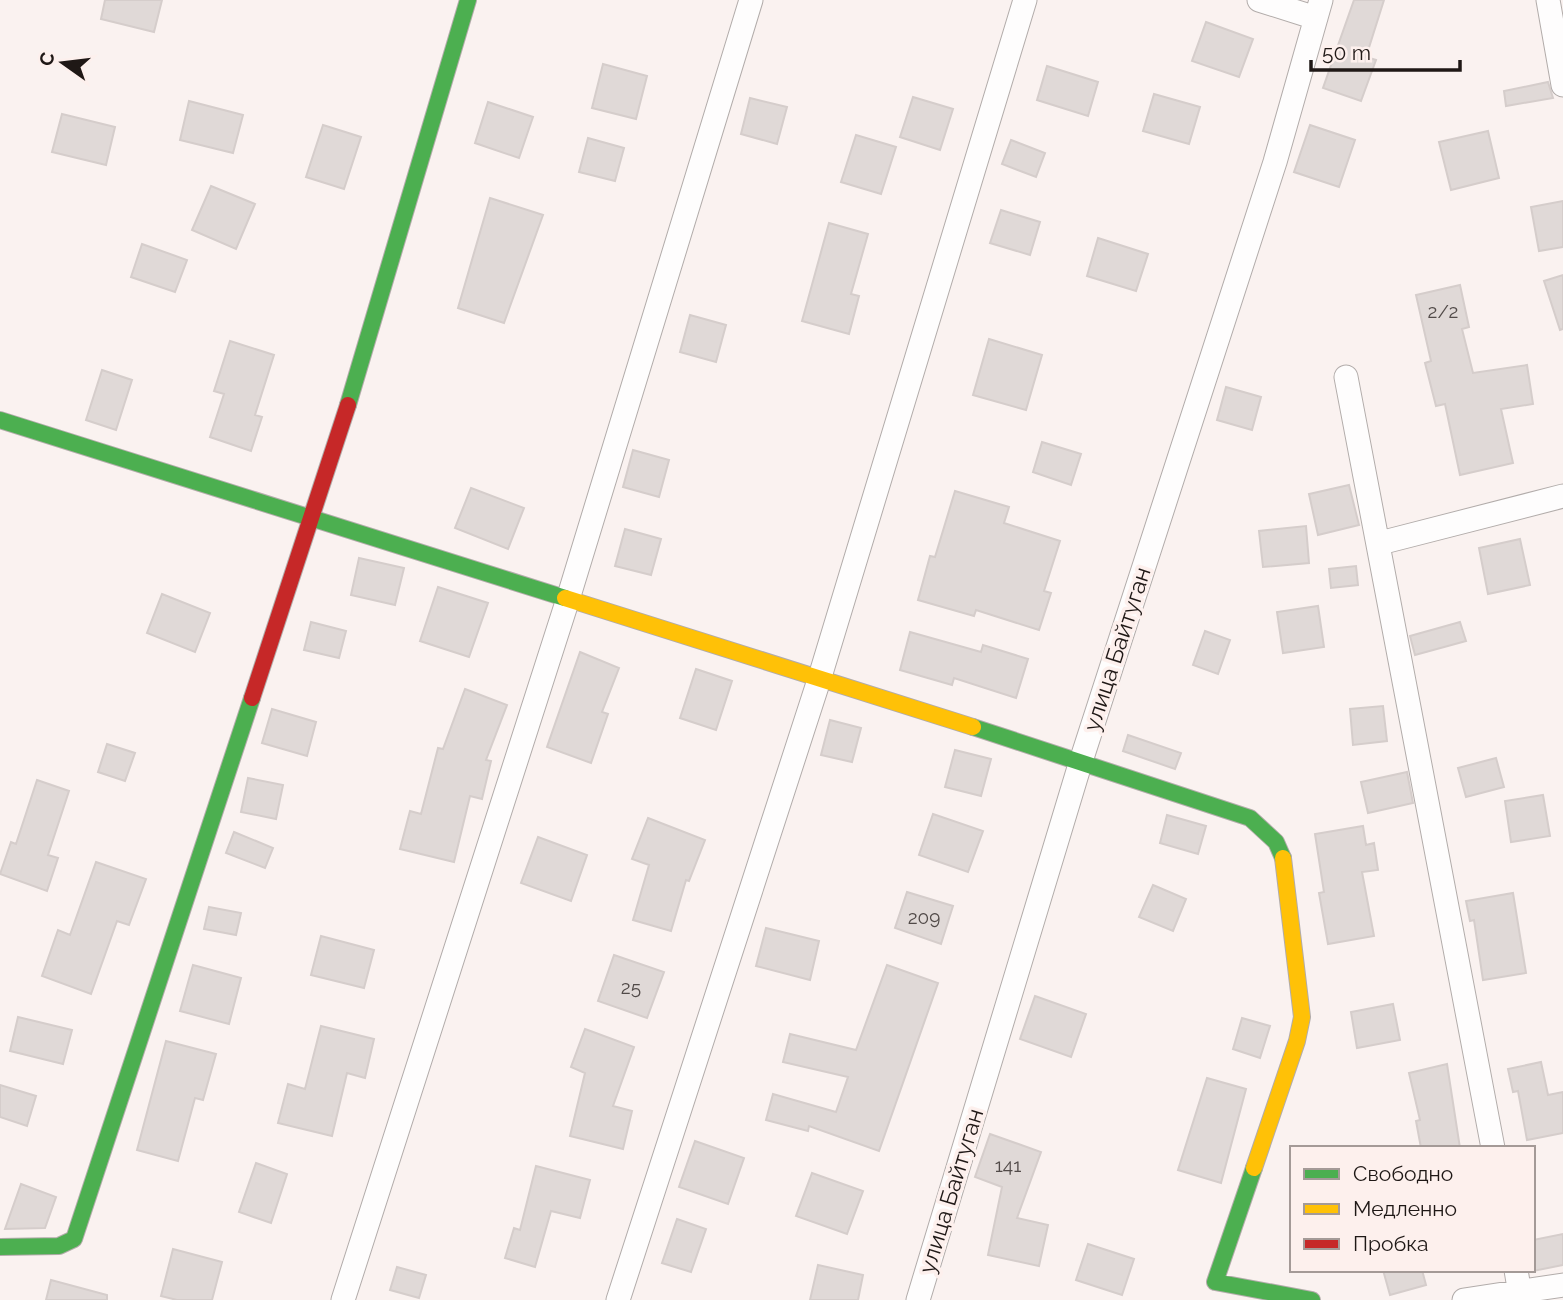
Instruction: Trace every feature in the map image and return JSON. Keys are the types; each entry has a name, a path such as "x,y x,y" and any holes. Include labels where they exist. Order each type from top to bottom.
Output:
{"street":[{"path":"0,1247 59,1246 74,1240 312,517 468,0"},
{"path":"343,1300 568,599 751,0"},
{"path":"618,1300 819,680 1025,0"},
{"path":"1259,0 1319,9"},
{"path":"1548,0 1563,85"},
{"name":"улица Байтуган","path":"918,1300 1081,761 1275,162 1319,9"},
{"path":"1346,377 1380,543 1493,1146"},
{"path":"0,420 1081,761 1250,818 1276,842 1283,859 1302,1017 1297,1041 1212,1291 1312,1300"},
{"path":"1380,543 1563,496"},
{"path":"1464,1300 1519,1287 1563,1285"}],"building":[{"path":"105,0 162,0 154,32 101,19"},
{"path":"1354,0 1384,0 1366,57 1376,60 1361,101 1323,88"},
{"path":"1206,22 1253,39 1239,77 1192,61"},
{"path":"603,64 647,76 636,119 592,108"},
{"path":"1047,66 1098,82 1088,116 1037,100"},
{"path":"1548,82 1553,98 1506,106 1504,91"},
{"path":"1154,94 1200,107 1189,144 1143,131"},
{"path":"913,97 953,109 940,150 900,137"},
{"path":"750,98 787,107 777,144 741,134"},
{"path":"189,101 243,115 233,153 180,140"},
{"path":"488,102 533,117 519,158 475,143"},
{"path":"62,114 115,127 106,165 52,152"},
{"path":"323,125 361,137 344,189 306,177"},
{"path":"1310,125 1355,140 1339,187 1294,172"},
{"path":"1488,131 1499,178 1451,190 1439,142"},
{"path":"856,135 896,147 881,194 841,182"},
{"path":"588,138 624,148 615,181 579,172"},
{"path":"1011,140 1045,153 1036,177 1002,164"},
{"path":"211,186 255,204 236,249 192,230"},
{"path":"490,198 543,215 504,323 458,308"},
{"path":"1563,201 1563,247 1539,251 1531,207"},
{"path":"1001,210 1040,222 1030,255 990,243"},
{"path":"829,223 868,234 851,294 859,296 849,334 802,321"},
{"path":"1098,238 1148,254 1136,291 1087,276"},
{"path":"142,244 187,260 175,292 131,277"},
{"path":"1563,275 1563,329 1560,330 1544,281"},
{"path":"1460,285 1469,327 1462,329 1473,373 1527,365 1533,404 1501,409 1513,463 1460,475 1445,404 1436,406 1425,363 1431,361 1416,295"},
{"path":"690,315 726,325 716,362 680,352"},
{"path":"989,339 1042,355 1026,410 973,395"},
{"path":"230,341 274,355 255,415 262,417 251,451 210,437 224,394 214,391"},
{"path":"102,370 132,380 116,430 86,420"},
{"path":"1226,387 1261,397 1252,430 1217,420"},
{"path":"1042,442 1081,454 1071,485 1033,472"},
{"path":"633,450 669,460 659,497 623,487"},
{"path":"1349,485 1359,525 1318,535 1309,494"},
{"path":"471,488 524,508 508,549 455,528"},
{"path":"955,491 1009,507 1004,523 1060,541 1044,591 1051,593 1039,630 976,610 974,616 918,600 930,556 935,557"},
{"path":"1306,526 1309,563 1263,567 1259,531"},
{"path":"625,529 661,539 651,575 615,566"},
{"path":"1520,539 1530,585 1488,594 1479,548"},
{"path":"359,558 404,568 395,605 351,595"},
{"path":"1356,566 1358,585 1331,588 1329,569"},
{"path":"438,587 488,603 469,657 420,641"},
{"path":"162,594 210,613 195,652 147,633"},
{"path":"1318,606 1324,647 1283,653 1277,612"},
{"path":"311,622 346,631 339,658 304,650"},
{"path":"1460,622 1466,641 1415,655 1410,636"},
{"path":"1205,631 1230,640 1218,674 1193,665"},
{"path":"910,632 981,652 983,645 1028,659 1016,698 954,678 952,685 900,670"},
{"path":"580,652 619,668 602,712 608,714 591,763 547,747"},
{"path":"696,669 732,681 716,730 680,718"},
{"path":"465,689 507,705 486,760 491,761 482,799 470,796 454,862 400,849 410,811 421,814 438,748 443,749"},
{"path":"1383,706 1387,741 1353,745 1350,709"},
{"path":"272,709 316,722 307,756 262,743"},
{"path":"830,720 861,728 852,762 821,755"},
{"path":"1128,735 1181,753 1175,769 1123,751"},
{"path":"107,744 135,753 125,781 98,772"},
{"path":"955,750 991,759 981,796 945,787"},
{"path":"1496,758 1504,787 1466,797 1458,768"},
{"path":"1407,772 1413,803 1368,813 1361,782"},
{"path":"248,778 283,785 276,819 241,812"},
{"path":"37,780 69,791 48,855 58,858 47,891 0,874 11,842 16,844"},
{"path":"1543,795 1550,836 1511,842 1505,801"},
{"path":"933,814 983,831 968,872 919,855"},
{"path":"1167,815 1206,826 1198,854 1160,843"},
{"path":"648,818 705,840 689,881 686,880 671,931 633,920 649,865 632,859"},
{"path":"1363,826 1366,845 1374,843 1378,870 1362,872 1374,936 1328,944 1319,893 1324,892 1315,834"},
{"path":"234,832 273,848 265,868 226,853"},
{"path":"538,837 587,855 571,901 521,883"},
{"path":"96,862 146,879 129,925 117,921 91,994 42,976 58,930 70,935"},
{"path":"1153,885 1186,899 1173,931 1139,917"},
{"path":"907,892 953,906 941,944 895,928"},
{"path":"1513,893 1526,973 1483,980 1474,920 1470,921 1466,901"},
{"path":"209,907 241,913 236,935 204,929"},
{"path":"766,928 819,941 810,980 756,966"},
{"path":"321,936 374,950 364,988 311,975"},
{"path":"614,955 664,972 647,1018 598,1001"},
{"path":"193,965 241,978 229,1024 180,1011"},
{"path":"887,965 938,983 879,1151 809,1126 808,1131 766,1120 773,1094 836,1112 848,1077 783,1062 790,1034 856,1050"},
{"path":"1035,996 1086,1014 1071,1057 1020,1039"},
{"path":"1393,1004 1400,1040 1357,1048 1351,1012"},
{"path":"18,1017 72,1030 63,1064 10,1051"},
{"path":"1242,1018 1270,1026 1260,1058 1233,1049"},
{"path":"321,1026 374,1039 365,1078 347,1073 332,1136 278,1123 288,1084 305,1089"},
{"path":"585,1029 634,1047 613,1106 632,1111 623,1149 570,1136 585,1073 571,1067"},
{"path":"166,1041 216,1054 203,1100 195,1098 178,1161 137,1150"},
{"path":"1541,1062 1548,1095 1563,1092 1563,1133 1527,1140 1518,1091 1513,1092 1508,1069"},
{"path":"1447,1064 1460,1146 1421,1146 1416,1121 1420,1120 1409,1073"},
{"path":"1207,1078 1246,1089 1221,1183 1178,1170"},
{"path":"0,1085 36,1096 27,1126 0,1117"},
{"path":"990,1134 1041,1152 1017,1218 1048,1225 1039,1266 988,1255 1002,1187 975,1177"},
{"path":"695,1141 744,1158 728,1204 679,1187"},
{"path":"256,1163 287,1174 271,1223 239,1212"},
{"path":"536,1166 590,1180 580,1218 551,1211 535,1267 505,1258 514,1228 520,1230"},
{"path":"812,1173 863,1191 847,1234 796,1216"},
{"path":"21,1184 56,1197 45,1228 5,1229"},
{"path":"677,1219 706,1229 691,1272 662,1263"},
{"path":"1563,1234 1563,1265 1535,1271 1535,1240"},
{"path":"1088,1244 1134,1259 1122,1295 1076,1280"},
{"path":"173,1249 222,1262 212,1300 177,1300 161,1296"},
{"path":"818,1265 863,1275 858,1300 810,1300"},
{"path":"397,1267 426,1275 419,1298 390,1290"},
{"path":"1384,1272 1423,1272 1426,1285 1390,1295"},
{"path":"51,1280 107,1295 107,1300 46,1300"}],"traffic: fast":[{"path":"348,405 468,0"},
{"path":"0,420 565,598"},
{"path":"0,1247 59,1246 74,1239 252,698"},
{"path":"973,727 1250,818 1276,842 1283,858"},
{"path":"1254,1168 1215,1282 1312,1300"}],"traffic: slow":[{"path":"565,598 973,727"},
{"path":"1254,1168 1297,1041 1302,1017 1283,858"}],"traffic: jam":[{"path":"252,698 348,405"}]}
